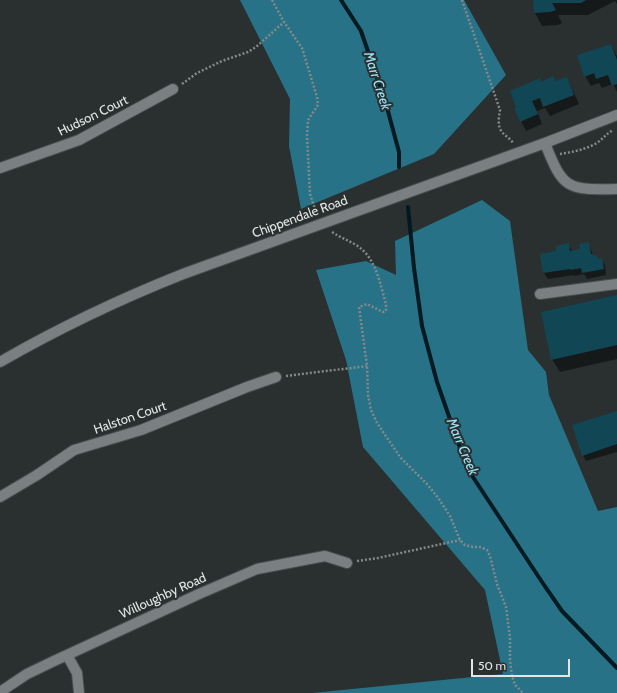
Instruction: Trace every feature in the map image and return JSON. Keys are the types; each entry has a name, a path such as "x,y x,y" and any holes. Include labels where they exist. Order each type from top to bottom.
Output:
{"street":[{"name":"Hudson Court","path":"0,168 79,140 173,90"},
{"name":"Chippendale Road","path":"0,361 77,321 148,288 546,143 617,115"},
{"path":"546,143 556,170 565,181 572,186 589,190 617,189"},
{"path":"540,294 617,284"},
{"name":"Halston Court","path":"0,497 37,475 74,450 141,430 247,387 276,377"},
{"name":"Willoughby Road","path":"0,692 27,674 199,594 257,569 325,556 347,563"},
{"path":"67,655 77,673 79,693"}],"path":[{"path":"272,0 284,22 302,48 317,96 318,105 308,120 307,136 310,194 317,216"},
{"path":"462,0 500,110 499,127 501,131 511,139 514,145"},
{"path":"173,90 197,73 222,61 248,52 256,47 284,22"},
{"path":"559,154 577,151 595,144 607,133 617,128"},
{"path":"330,231 341,239 356,245 368,255 381,287 387,309 386,311 380,311 372,305 367,304 359,307 367,366 368,395 371,410 377,423 400,457 427,484 439,499 450,516 460,540 465,545 480,547 487,550 497,584 506,607 510,638 512,676 515,685 523,693"},
{"path":"276,377 367,366"},
{"path":"347,563 378,558 460,540"}],"shaded area":[{"path":"240,0 464,0 506,75 434,154 301,209 289,146 290,99"},
{"path":"482,200 510,221 528,350 546,372 549,395 598,511 617,507 617,693 312,693 503,674 485,590 363,447 346,360 316,270 366,261 396,275 395,241"}],"building":[{"path":"533,0 586,0 581,3 552,3 556,10 534,13"},
{"path":"611,44 617,60 617,84 612,86 608,75 596,79 594,73 584,77 577,55"},
{"path":"553,76 555,81 567,77 574,95 543,107 540,98 532,101 538,114 520,122 514,108 516,107 510,91 540,78 541,82"},
{"path":"589,242 591,254 594,256 597,255 598,259 602,258 604,269 582,273 581,268 543,273 540,254 556,251 556,246 569,243 570,251 580,249 579,244"},
{"path":"617,295 617,345 551,360 541,312"},
{"path":"617,411 617,444 582,456 572,425"}],"waterway":[{"name":"Marr Creek","path":"341,0 361,31 386,104 399,152 399,167"},
{"name":"Marr Creek","path":"408,207 422,326 437,382 467,468 562,611 617,668"}]}
